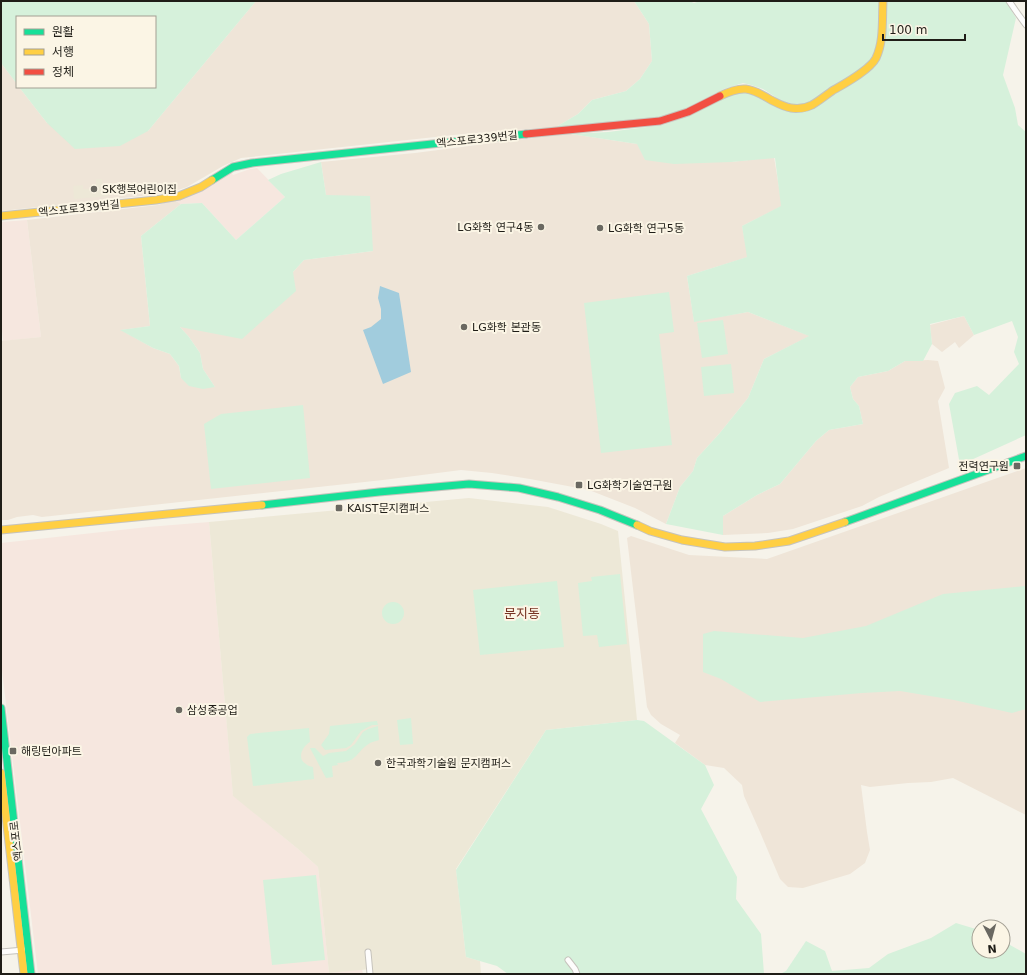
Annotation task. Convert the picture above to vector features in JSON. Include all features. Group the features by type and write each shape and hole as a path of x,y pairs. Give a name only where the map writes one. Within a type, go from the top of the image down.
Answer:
{"main road":[{"name":"엑스포로339번길","path":"1,216 156,200 179,196 201,187 233,167 252,162 669,120 740,87 758,91 790,108 804,107 811,105 859,74 870,66 875,60 880,47 883,1"},
{"path":"1,530 469,484 519,488 558,497 600,510 650,531 682,540 725,547 755,546 789,541 827,529 1026,456"},
{"name":"엑스포로","path":"1,708 31,974"},
{"name":"엑스포로","path":"1,773 24,974"}],"street":[{"path":"1009,1 1026,25"},
{"path":"1,952 29,950"},
{"path":"368,952 370,974"},
{"path":"568,960 577,974"}],"shaded area":[{"path":"256,1 634,1 649,24 652,61 640,79 626,91 592,100 578,114 556,127 463,134 241,158 223,166 187,187 169,193 1,211 1,63 16,83 16,88 20,88 47,123 148,131"},
{"path":"571,134 637,144 731,162 774,157 782,206 742,226 748,257 687,276 694,321 748,312 810,336 764,359 748,398 719,434 697,458 693,471 680,487 666,524 635,508 589,490 492,473 461,470 383,480 42,517 33,515 1,520 1,341 41,337 27,220 158,205 174,200 181,204 141,236 150,326 121,330 153,348 170,354 179,366 181,378 215,387 203,369 200,353 180,327 293,272 304,260 373,251 326,195 321,162 415,153"},
{"path":"257,168 285,197 236,240 202,203 181,204 174,200 212,184 231,172 233,175"},
{"name":"SK행복어린이집","path":"96,179 102,179 103,189 109,189 109,196 74,199 73,186 83,185 83,189 91,189 91,186 96,186"},
{"path":"27,220 41,337 3,341 1,322 1,222"},
{"path":"964,316 974,335 959,348 955,342 942,352 932,344 930,325"},
{"path":"905,361 938,361 945,388 938,401 949,468 879,497 862,506 793,529 768,533 723,535 723,516 757,495 780,484 816,441 829,430 863,424 859,406 853,399 850,387 858,377 888,371"},
{"path":"1026,468 1026,815 953,778 931,782 870,787 861,785 870,850 865,863 850,874 803,888 788,887 780,879 744,796 742,785 724,768 705,765 675,743 680,735 661,724 651,715 647,707 627,538 631,536 689,555 767,559"},
{"name":"한국과학기술원 문지캠퍼스","path":"469,498 548,507 618,531 637,720 546,730 456,869 466,957 480,961 481,974 372,974 371,969 329,973 318,867 233,796 209,522"},
{"path":"209,522 233,795 318,867 329,973 362,969 363,974 38,974 1,662 1,543"}],"green space":[{"path":"1,1 256,1 148,131 120,146 75,149 47,123 20,88 156,88 156,16 16,16 16,83 1,63"},
{"path":"634,1 689,1 694,3 700,1 879,1 877,46 875,53 863,69 809,103 799,106 791,105 763,89 743,83 724,89 680,111 663,117 556,127 578,114 592,100 626,91 640,79 652,61 649,24"},
{"path":"887,1 1006,1 1016,18 1003,75 1015,108 1018,125 1026,132 1026,435 960,465 949,404 955,393 977,386 989,395 1019,364 1014,352 1018,337 1012,321 974,335 964,316 930,324 932,344 923,361 905,361 888,371 858,377 850,387 853,399 859,406 863,424 829,430 816,441 780,484 757,495 723,516 723,535 666,524 680,487 693,471 697,458 719,434 748,398 764,359 809,336 748,312 694,322 687,276 747,257 742,226 781,206 775,158 731,162 674,164 645,160 637,144 571,134 608,132 663,125 683,118 733,94 742,92 793,111 809,110 859,79 873,68 879,59 884,46"},
{"path":"321,162 326,195 370,196 373,251 304,260 293,272 296,291 242,339 180,327 200,353 203,369 215,387 203,389 189,386 181,378 179,366 170,354 153,348 120,330 150,326 141,236 181,204 202,203 236,240 285,197 268,180 281,174"},
{"path":"669,292 674,332 659,334 672,445 601,453 584,303"},
{"path":"723,320 728,354 702,358 697,323"},
{"path":"731,364 734,393 704,396 701,367"},
{"path":"303,405 310,478 211,489 204,424 221,414"},
{"path":"620,574 627,644 599,647 597,635 583,636 578,583 592,581 591,577"},
{"path":"557,581 564,647 480,655 473,590"},
{"path":"1025,586 1026,709 1012,713 954,700 900,691 760,702 721,679 703,672 703,634 714,631 803,638 866,626 943,594"},
{"path":"393,602 401,605 404,613 401,621 393,624 385,621 382,613 385,605"},
{"path":"411,718 413,744 400,745 397,720"},
{"path":"637,720 644,721 705,765 714,785 701,809 737,877 736,899 761,934 764,974 508,974 497,966 466,957 456,870 546,730"},
{"path":"377,721 378,725 372,725 361,731 351,745 346,748 325,750 321,745 329,734 330,726"},
{"path":"378,726 379,740 365,746 353,759 337,763 338,765 332,766 333,777 326,778 310,748 315,748 323,756 329,753 346,751 355,744 363,732"},
{"path":"309,728 310,742 303,749 301,759 313,767 314,779 253,786 247,737 250,734"},
{"path":"316,875 325,960 272,965 263,880"},
{"path":"956,923 971,928 971,959 1011,959 1011,946 1026,954 1026,974 780,974 786,971 806,941 825,951 832,971 869,968 888,954 931,938"}],"water":[{"path":"380,286 399,293 411,372 383,384 363,330 371,327 381,319 381,309 378,298"}],"traffic: fast":[{"path":"212,180 233,167 252,163 526,134"},
{"path":"845,522 1026,456"},
{"path":"262,505 469,484 519,488 558,497 600,510 637,525"},
{"path":"1,708 31,974"}],"traffic: slow":[{"path":"720,96 734,90 746,89 757,92 778,104 788,107 802,108 812,105 873,63 879,51 880,45 883,1"},
{"path":"1,216 156,200 179,196 201,187 212,180"},
{"path":"1,530 262,505"},
{"path":"637,525 650,531 682,540 725,547 755,546 789,541 845,522"},
{"path":"1,773 24,974"}],"traffic: jam":[{"path":"526,134 660,121 688,112 720,96"}],"place":[{"name":"SK행복어린이집","path":"94,189"},
{"name":"LG화학 연구4동","path":"541,227"},
{"name":"LG화학 연구5동","path":"600,228"},
{"name":"LG화학 본관동","path":"464,327"},
{"name":"전력연구원","path":"1017,466"},
{"name":"LG화학기술연구원","path":"579,485"},
{"name":"KAIST문지캠퍼스","path":"339,508"},
{"name":"삼성중공업","path":"179,710"},
{"name":"해링턴아파트","path":"13,751"},
{"name":"한국과학기술원 문지캠퍼스","path":"378,763"}],"district":[{"name":"문지동","path":"522,613"}]}
